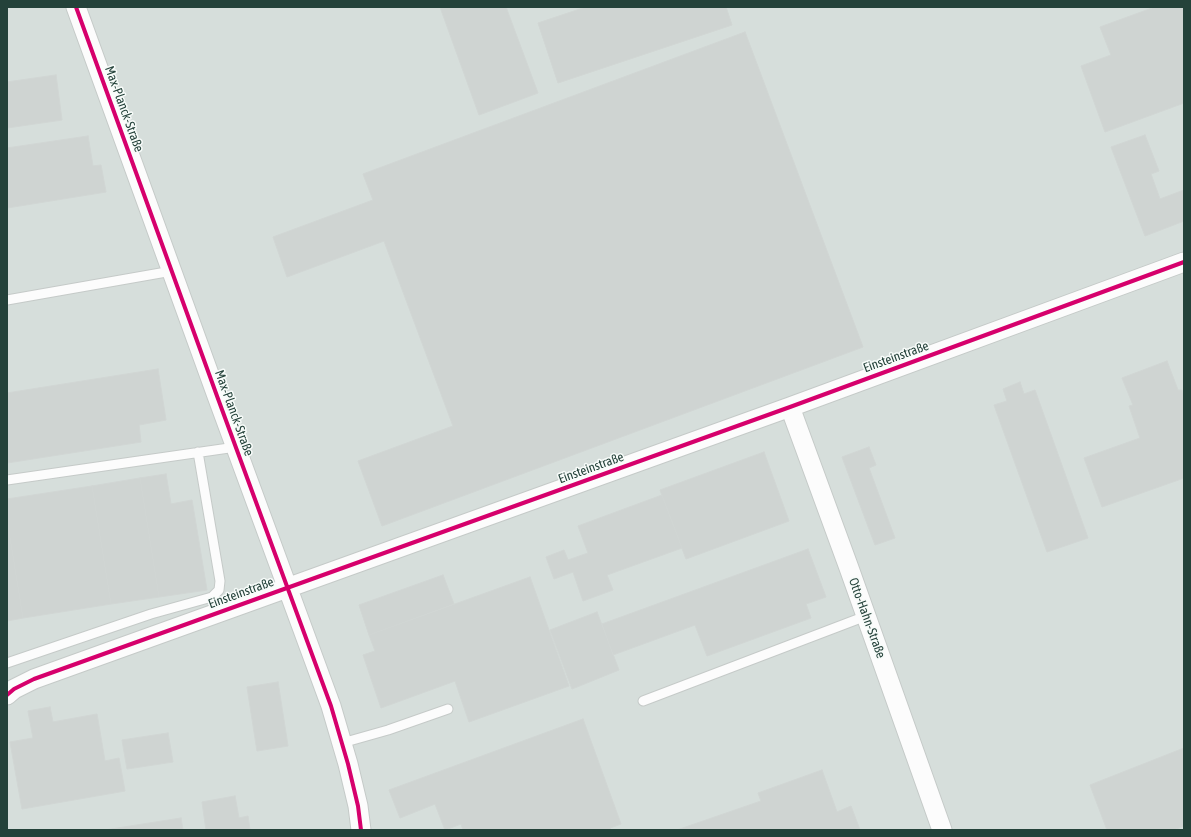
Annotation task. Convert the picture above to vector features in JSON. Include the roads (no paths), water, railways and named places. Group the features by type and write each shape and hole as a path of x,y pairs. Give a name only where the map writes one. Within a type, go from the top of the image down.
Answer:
{"street":[{"name":"Max-Planck-Straße","path":"76,7 331,706 358,806 361,830"},
{"name":"Einsteinstraße","path":"10,688 790,407 1184,262"},
{"name":"Otto-Hahn-Straße","path":"790,407 942,830"}],"lane":[{"path":"7,300 172,272"},
{"path":"7,480 236,447"},
{"path":"7,663 151,614 212,597 219,590 220,581 198,452"},
{"path":"643,701 866,616"},
{"path":"342,743 388,730 448,709"}]}
